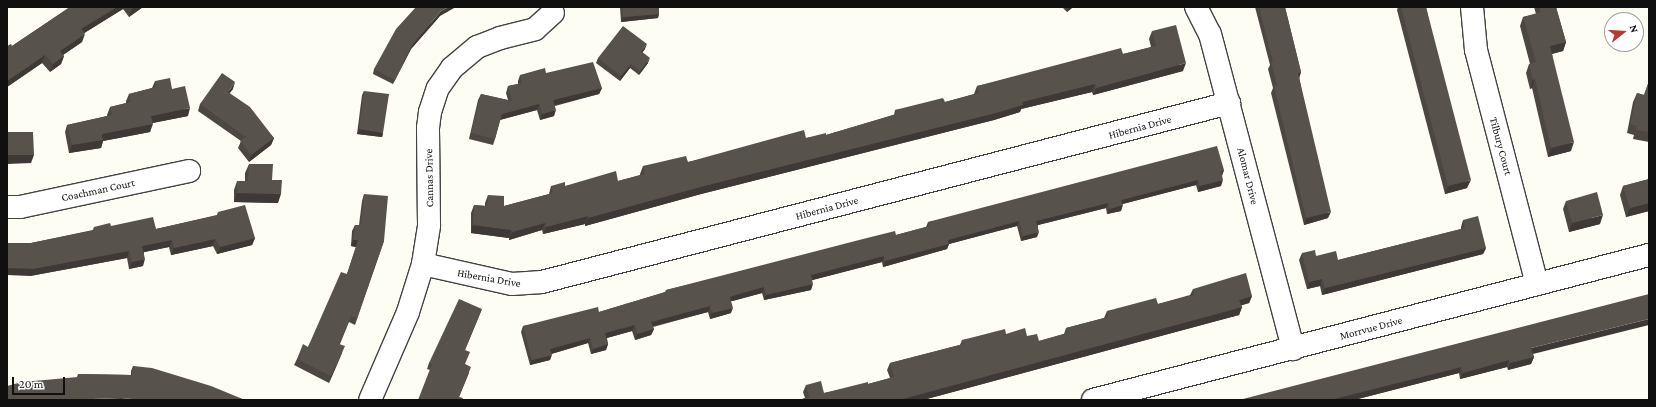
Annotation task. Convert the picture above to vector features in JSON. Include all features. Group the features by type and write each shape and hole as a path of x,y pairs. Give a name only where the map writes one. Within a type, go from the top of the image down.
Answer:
{"street":[{"name":"Alomar Drive","path":"1196,7 1210,34 1293,349"},
{"name":"Tilbury Court","path":"1472,7 1476,50 1537,284"},
{"name":"Cannas Drive","path":"370,400 408,312 423,264 429,225 430,193 428,128 430,112 438,88 452,68 477,47 500,38 535,29 553,13"},
{"name":"Hibernia Drive","path":"423,264 512,284 542,282 1229,104"},
{"name":"Coachman Court","path":"7,208 20,207 190,171"},
{"name":"Morrvue Drive","path":"1094,400 1649,255"}],"building":[{"path":"70,7 117,7 81,29 85,34 60,51 64,56 53,64 45,55 7,81 7,46 11,44 12,46"},
{"path":"416,7 449,7 441,11 412,45 395,80 374,69 396,29"},
{"path":"622,7 659,7 659,14 623,17"},
{"path":"1259,7 1285,7 1301,72 1298,73 1331,212 1306,218 1274,86 1277,85 1271,62 1273,62"},
{"path":"1401,7 1426,7 1471,180 1448,186"},
{"path":"1539,7 1556,7 1566,42 1550,46 1574,142 1551,148 1535,79 1533,80 1529,64 1536,62 1523,17 1541,12"},
{"path":"1176,25 1186,63 1096,88 1095,84 1022,102 1023,105 996,113 704,186 588,218 588,216 546,227 545,223 512,232 511,230 473,225 474,205 487,206 488,195 504,196 504,206 553,193 551,186 565,182 565,186 616,171 618,181 645,174 643,166 686,156 688,162 804,130 806,138 826,133 826,135 896,114 895,110 943,98 945,102 979,93 977,86 1121,48 1123,54 1156,46 1152,31"},
{"path":"623,26 647,44 641,51 650,58 640,71 631,64 621,76 598,58"},
{"path":"593,62 602,88 553,100 556,110 542,114 539,104 502,114 495,139 471,133 481,94 512,101 508,86 522,83 520,75 545,68 546,73"},
{"path":"222,73 235,82 228,92 250,107 274,138 251,155 240,141 246,137 200,104"},
{"path":"170,78 172,89 185,86 190,108 151,116 153,124 102,134 103,140 72,145 67,125 112,115 110,107 131,102 129,94 156,87 155,81"},
{"path":"1649,81 1649,132 1636,130 1637,126 1630,124 1637,93 1644,95"},
{"path":"364,91 389,94 383,133 359,129"},
{"path":"7,132 33,132 34,155 7,155"},
{"path":"1217,146 1224,170 1221,171 1223,180 1200,186 1198,180 1121,200 1123,205 1109,209 1108,203 1036,221 1039,232 1023,236 1019,221 948,240 949,244 885,261 884,256 811,275 813,284 766,295 764,287 730,297 733,308 712,313 710,306 651,322 654,329 637,334 635,325 605,333 608,344 593,349 590,338 550,349 552,355 532,360 523,326 598,307 599,312 666,292 666,290 895,231 896,235 929,226 928,222"},
{"path":"249,164 273,164 272,180 282,180 281,194 237,193 237,181 248,181"},
{"path":"1649,179 1649,203 1630,208 1623,186"},
{"path":"1597,192 1603,215 1572,223 1566,201"},
{"path":"364,194 388,196 384,241 357,318 351,316 339,344 345,346 331,376 297,359 303,344 308,347 341,272 347,274 358,240 353,240 355,225 361,225"},
{"path":"245,205 255,238 220,247 215,239 174,248 172,240 142,246 145,259 132,262 129,251 33,269 7,268 7,243 31,243 95,230 94,227 110,223 111,226 153,217 156,229 219,215 218,212"},
{"path":"1478,216 1486,248 1325,288 1322,279 1309,282 1302,253 1315,250 1316,256 1336,251 1338,260 1465,228 1463,220"},
{"path":"1246,273 1252,296 1239,300 1242,307 899,400 799,400 809,397 806,385 821,381 824,393 894,377 890,363 963,344 962,340 1005,329 1006,334 1025,328 1027,336 1037,334 1039,341 1067,333 1066,328 1108,317 1107,311 1156,298 1158,304 1194,295 1193,289"},
{"path":"1649,294 1649,319 1531,348 1534,357 1510,363 1509,360 1463,373 1461,367 1330,400 1239,400"},
{"path":"459,299 482,309 465,350 470,352 465,364 471,367 459,397 463,398 462,400 418,400 432,364 429,363"},
{"path":"133,366 152,368 211,386 245,400 143,400 121,398 7,400 7,386 22,382 78,377 78,374 132,375"}]}
